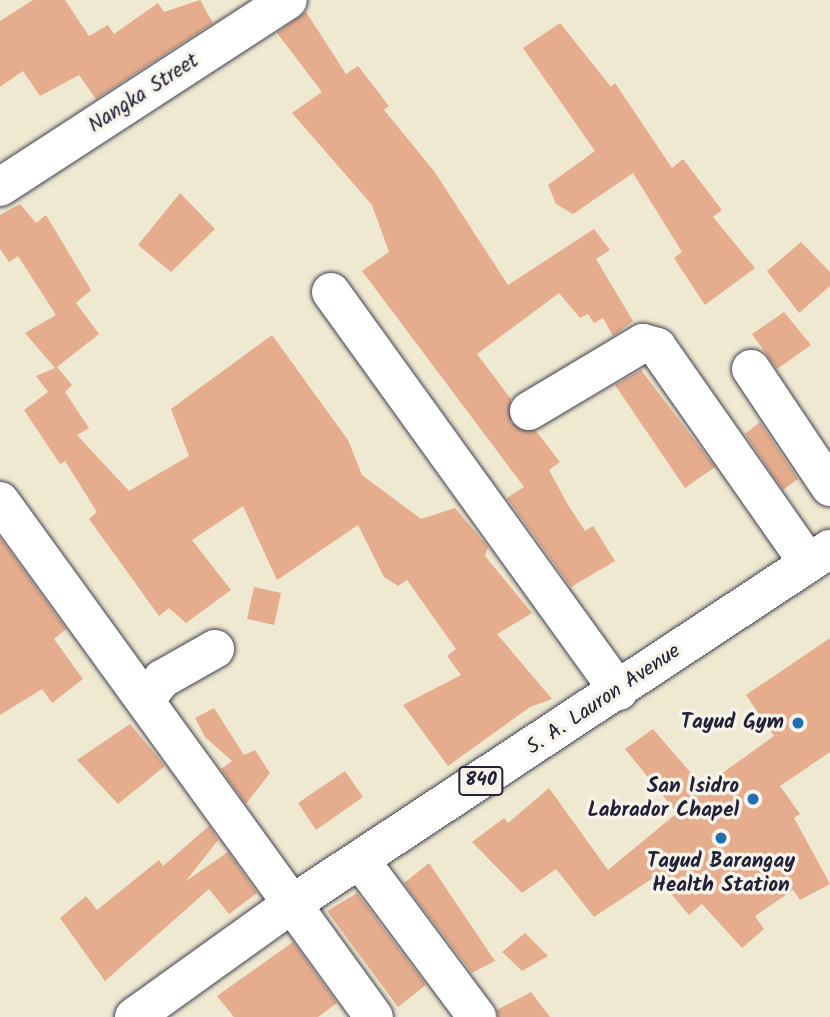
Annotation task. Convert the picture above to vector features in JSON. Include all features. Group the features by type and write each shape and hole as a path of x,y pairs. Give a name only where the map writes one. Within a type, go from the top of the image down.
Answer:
{"main road":[{"name":"Nangka Street","path":"0,187 288,0"},
{"path":"331,292 619,691"},
{"path":"529,411 643,343 657,347 819,556"},
{"path":"751,369 830,488"},
{"path":"0,501 374,1017"},
{"name":"S. A. Lauron Avenue","path":"151,1012 292,904 619,691 819,556"},
{"path":"145,700 162,679 215,649"},
{"path":"359,860 477,1017"}],"building":[{"path":"33,0 65,0 89,36 108,25 114,34 158,3 164,12 200,0 213,23 96,99 79,75 40,96 23,71 0,87 0,21"},
{"path":"306,12 346,74 358,66 389,106 384,110 434,171 508,285 594,229 610,250 596,259 633,321 613,336 603,318 594,323 588,314 580,318 559,293 477,354 511,399 511,423 536,431 560,462 549,470 568,505 585,531 593,526 615,561 571,587 507,498 524,487 362,271 389,252 372,205 292,113 322,92 277,33"},
{"path":"560,23 611,87 615,83 672,168 683,159 722,210 713,217 755,268 705,305 674,258 682,252 633,173 573,214 556,204 548,185 595,151 523,48"},
{"path":"180,193 215,229 171,272 138,245"},
{"path":"20,204 36,223 46,215 91,290 76,303 99,334 57,367 72,385 65,392 89,428 77,435 129,491 189,456 171,409 272,335 348,440 362,475 421,519 455,508 488,547 485,556 532,613 497,634 552,699 530,707 448,766 403,705 461,675 447,656 456,649 407,580 398,586 384,577 358,525 277,580 243,506 192,540 231,590 186,623 169,608 159,616 89,519 97,512 65,461 60,464 24,410 48,392 36,376 55,368 25,333 56,315 18,256 9,262 0,249 0,215"},
{"path":"801,242 830,272 830,286 799,313 767,271"},
{"path":"784,312 811,345 777,369 752,334"},
{"path":"641,370 715,467 685,488 615,385"},
{"path":"760,422 798,479 783,490 745,434"},
{"path":"0,538 66,629 54,639 83,679 52,703 42,689 0,715"},
{"path":"254,587 281,593 274,625 247,619"},
{"path":"830,638 830,752 780,786 800,814 794,818 830,884 800,900 793,890 755,916 764,929 742,948 702,904 689,915 656,876 594,917 556,869 522,893 472,842 504,818 508,823 549,788 608,870 677,813 625,749 653,729 703,787 774,736 746,695"},
{"path":"214,708 244,755 255,750 270,773 246,804 221,769 232,761 205,737 195,718"},
{"path":"130,724 165,766 118,804 77,760"},
{"path":"345,771 363,797 316,830 298,803"},
{"path":"209,826 218,840 186,881 228,852 257,893 229,914 209,889 105,981 60,918 86,896 97,910 159,860 163,866"},
{"path":"429,863 495,961 472,973 404,883"},
{"path":"357,893 426,985 398,1007 327,911"},
{"path":"525,933 548,956 522,971 502,952"},
{"path":"293,942 337,1003 318,1017 234,1017 217,996"},
{"path":"531,992 550,1017 498,1017 497,1010"}],"place":[{"name":"Tayud Gym","path":"798,723"},
{"name":"San Isidro Labrador Chapel","path":"753,799"},
{"name":"Tayud Barangay Health Station","path":"721,838"}]}
